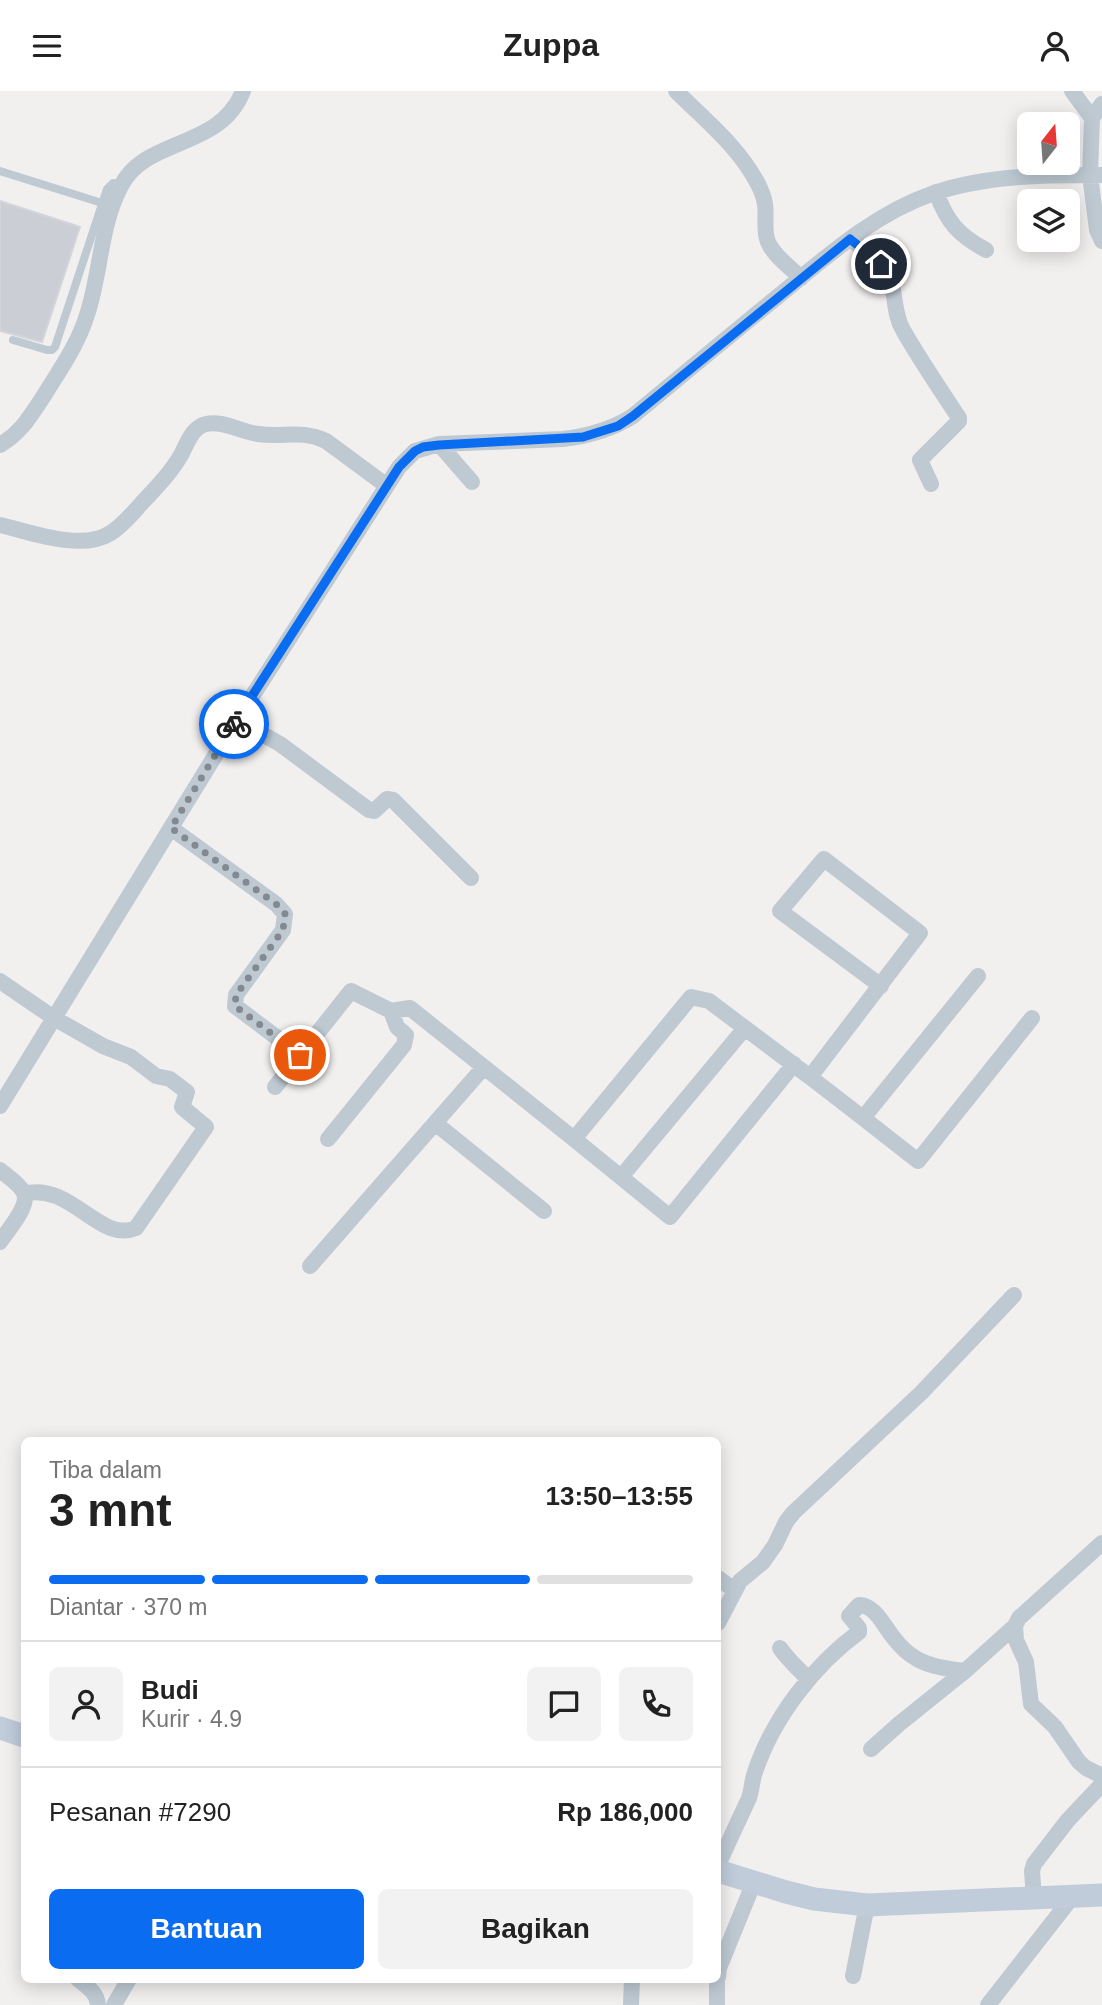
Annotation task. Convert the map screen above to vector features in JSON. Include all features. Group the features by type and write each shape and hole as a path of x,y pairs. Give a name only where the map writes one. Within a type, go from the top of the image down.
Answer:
{"main road":[{"path":"0,1728 21,1735"},
{"path":"721,1872 814,1899 867,1905 1102,1895"}],"street":[{"path":"0,446 21,430 70,355 80,334 88,313 106,232 121,185 136,166 148,157 216,126 228,116 243,91"},
{"path":"676,91 748,166 765,205 765,232 768,241 774,251 801,278"},
{"path":"1072,91 1092,118 1097,230 1102,241"},
{"path":"1092,118 1102,104"},
{"path":"0,1106 237,720 399,467 415,451 439,445 573,438 618,426 850,239 892,211 936,192 966,185 1022,177 1096,175"},
{"path":"936,192 955,229 986,250"},
{"path":"850,239 881,264 887,273 903,330 959,418 920,460 931,484"},
{"path":"0,525 75,541 95,540 109,534 122,524 167,475 197,428 211,423 257,434 301,433 317,437 387,487"},
{"path":"439,445 472,482"},
{"path":"237,720 280,744 369,810 374,811 387,799 393,800 471,878"},
{"path":"171,828 285,913 283,930 236,995 235,1006 300,1055"},
{"path":"810,1076 881,986 920,933 824,859 780,911 881,986"},
{"path":"863,1118 978,976"},
{"path":"0,981 54,1018 103,1046 131,1057 156,1076 170,1079 186,1091 182,1107 205,1125 206,1129 136,1228 130,1231 109,1228 56,1195 38,1192 24,1194"},
{"path":"275,1087 351,991 391,1011 410,1008 670,1217 794,1064"},
{"path":"574,1139 691,997 709,1001 918,1161 1032,1018"},
{"path":"391,1011 397,1027 406,1035 404,1045"},
{"path":"328,1139 424,1020"},
{"path":"621,1177 744,1028"},
{"path":"310,1266 484,1067"},
{"path":"436,1123 544,1211"},
{"path":"0,1170 24,1194 25,1199 21,1211 0,1242"},
{"path":"721,1617 740,1581 763,1562 793,1513 920,1392 1014,1295"},
{"path":"1102,1543 1019,1618 1016,1626 1016,1640 1026,1663 1031,1704 1055,1727 1079,1762 1102,1776"},
{"path":"721,1580 734,1590"},
{"path":"721,1859 749,1798 754,1775 769,1740 808,1679 835,1651 859,1632 859,1628 849,1616 859,1605 862,1604 884,1622 891,1635 917,1659 931,1665 965,1671"},
{"path":"871,1749 1016,1626"},
{"path":"780,1648 788,1660 808,1679"},
{"path":"1034,1898 1034,1864 1068,1820 1102,1784"},
{"path":"721,1963 754,1882"},
{"path":"988,2005 1073,1896"},
{"path":"853,1976 867,1905"},
{"path":"83,1983 94,1993 97,2005"},
{"path":"114,2005 127,1983"},
{"path":"631,2005 632,1983"},
{"path":"717,1983 717,2005"}],"lane":[{"path":"0,171 103,203"},
{"path":"13,340 47,350 55,347 103,203 113,183 121,185"}],"building":[{"path":"0,201 80,227 42,342 0,331"}],"way so far":[{"path":"234,724 171,828 285,913 283,930 236,995 235,1006 300,1055"}],"route":[{"path":"234,724 399,467 415,451 439,445 583,437 618,426 850,239 881,264"}]}
